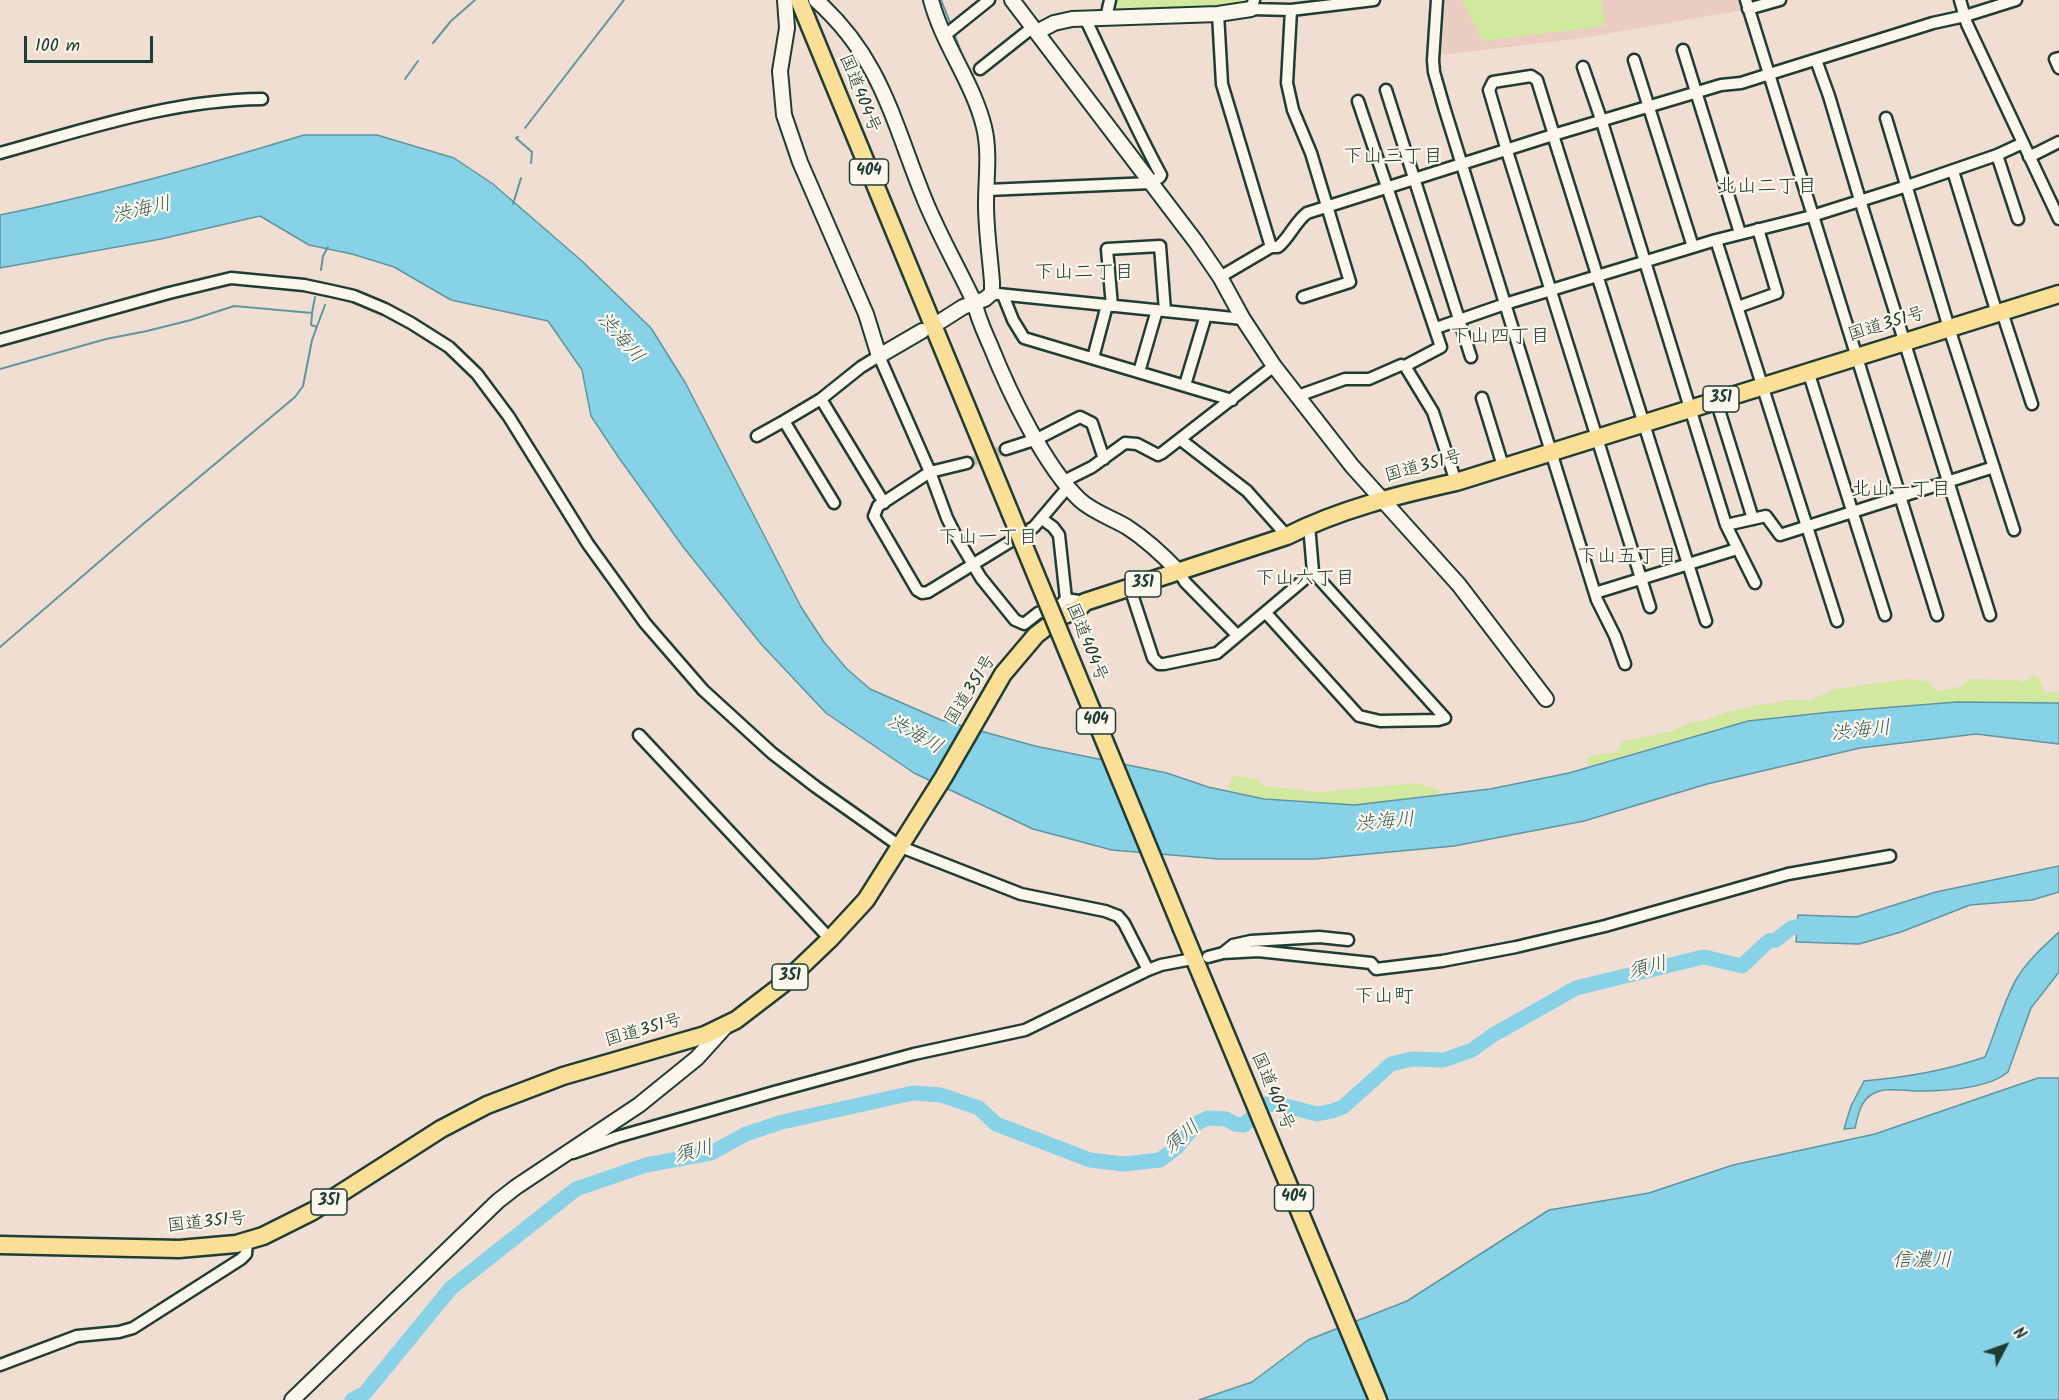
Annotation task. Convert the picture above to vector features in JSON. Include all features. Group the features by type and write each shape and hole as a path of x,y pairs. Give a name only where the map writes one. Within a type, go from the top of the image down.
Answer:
{"highway":[{"name":"国道404号","path":"799,0 1378,1400"},
{"name":"国道351号","path":"0,1245 179,1249 247,1241 300,1219 441,1130 487,1105 563,1076 725,1027 751,1011 783,984 830,939 866,900 903,843 1000,678 1036,635 1058,618 1078,609 1085,602 1287,536 1309,525 1383,499 1456,482 2059,294"}],"street":[{"path":"785,0 787,28 780,71 784,115 800,162 866,314 879,356 930,472 947,518 973,566 1015,620 1024,624 1038,613 1061,604 1066,599"},
{"path":"816,0 855,42 878,80 935,225 975,304 996,361 1037,439 1065,485 1082,502 1126,526 1148,542 1237,635"},
{"path":"931,0 938,24 975,97 985,129 986,211 997,294 1024,338 1232,400"},
{"path":"944,36 989,0"},
{"path":"1012,0 1176,214 1220,277 1243,319 1274,366 1352,466 1459,585 1546,699"},
{"path":"1106,18 1110,0"},
{"path":"980,69 1035,30 1054,23 1085,18 1218,14 1252,4 1291,10 1374,0"},
{"path":"1437,0 1434,72 1595,593 1625,664"},
{"path":"1780,0 1747,4 1937,615"},
{"path":"1960,0 1965,16 2059,219"},
{"path":"1220,277 1271,247 1278,247 1287,240 1298,222 1307,213 1553,135 1769,74 2016,0"},
{"path":"1291,10 1287,82 1293,110 1311,153 1350,282 1303,297"},
{"path":"1218,14 1222,84 1271,247"},
{"path":"987,190 1151,183 1161,175 1140,137 1130,111 1085,18"},
{"path":"1683,50 1740,233"},
{"path":"2059,58 2055,59 2059,68"},
{"path":"1634,60 1693,247"},
{"path":"1816,60 1990,615"},
{"path":"1582,67 1602,122 1726,525 1755,583"},
{"path":"1650,607 1507,151 1489,90 1493,82 1531,76 1537,80 1706,621"},
{"path":"1386,90 1471,357"},
{"path":"0,153 151,111 213,101 262,99"},
{"path":"1298,396 1345,379 1369,379 1401,365 1405,366 1441,347 1358,100"},
{"path":"1886,118 1949,328 2014,530"},
{"path":"2029,157 2059,142"},
{"path":"1436,328 1505,304 1716,240 1812,216 1953,171 2023,143"},
{"path":"1997,155 2018,219"},
{"path":"1953,171 1998,312 2003,315 2032,404"},
{"path":"1738,307 1777,293 1758,229"},
{"path":"1716,240 1837,621"},
{"path":"1093,358 1109,306 1107,249 1160,246 1161,310 1139,372"},
{"path":"0,340 231,278 304,285 332,291 375,305 411,322 449,347 477,374 509,417 617,587 645,623 703,690 791,769 903,843 1021,894 1118,916 1149,969"},
{"path":"941,321 963,308 997,294 1243,319"},
{"path":"1185,385 1206,315"},
{"path":"757,436 821,399 861,367 922,331"},
{"path":"967,463 930,472 878,506 874,516 917,590 922,593 928,592 973,566 1027,532 1042,519 1065,485 1125,442 1137,444 1158,454 1181,440 1274,366"},
{"path":"1405,366 1433,412 1456,482"},
{"path":"1808,371 1884,615"},
{"path":"1482,398 1503,466"},
{"path":"821,399 884,503"},
{"path":"1716,400 1753,519"},
{"path":"1006,449 1037,439 1080,417 1092,423 1104,459"},
{"path":"784,421 834,503"},
{"path":"1181,440 1247,492 1287,536"},
{"path":"1726,525 1766,516 1780,535 1994,467"},
{"path":"1042,519 1053,526 1059,535 1066,599"},
{"path":"1266,613 1359,716 1380,721 1445,718 1313,572 1309,525"},
{"path":"1595,593 1737,549"},
{"path":"1130,588 1153,658 1159,664 1217,653 1313,572"},
{"path":"1066,599 1085,602"},
{"path":"639,735 830,939"},
{"path":"1209,957 1223,953 1272,952 1371,963 1376,969 1442,961 1516,947 1605,926 1788,874 1890,856"},
{"path":"1223,953 1233,945 1251,941 1319,937 1348,940"},
{"path":"564,1156 617,1137 774,1092 914,1054 1025,1030 1149,969 1187,960"},
{"path":"292,1400 491,1208 516,1187 639,1105 709,1047 725,1027"},
{"path":"0,1365 77,1336 119,1332 134,1328 244,1257 247,1241"}],"shaded area":[{"path":"1445,0 1741,0 1743,10 1582,38 1442,55"}],"green space":[{"path":"1117,0 1245,0 1240,9 1119,9 1116,5"},
{"path":"1462,0 1601,0 1605,26 1483,41"},
{"path":"2034,675 2039,678 2044,692 2059,692 2059,702 1957,702 1831,711 1748,720 1588,766 1586,759 1596,754 1614,753 1623,741 1674,731 1690,722 1703,721 1730,711 1759,705 1790,700 1811,700 1834,689 1906,679 1927,681 1938,691 1963,686 1969,679 2023,682"},
{"path":"1234,775 1259,780 1263,786 1319,792 1416,783 1442,791 1432,795 1355,805 1264,798 1229,790"}],"water":[{"name":"渋海川","path":"304,135 377,135 454,158 493,184 583,262 651,328 686,384 801,607 824,642 847,669 870,689 941,720 1035,746 1167,773 1208,787 1264,799 1355,805 1490,789 1569,773 1748,721 1831,712 1957,702 2059,703 2059,744 1976,734 1860,748 1707,784 1584,821 1454,846 1315,859 1219,859 1112,850 1033,829 914,773 826,713 761,644 684,548 619,458 591,416 582,370 548,321 451,300 394,267 352,254 309,245 260,216 161,239 0,268 0,215 153,179"},
{"path":"2059,866 2059,892 2032,900 1970,905 1901,932 1859,944 1796,942 1798,915 1856,917 1936,892"},
{"path":"2059,932 2059,972 2031,1008 2008,1072 1989,1082 1964,1088 1876,1092 1862,1105 1855,1128 1844,1129 1851,1106 1864,1081 1925,1073 1985,1057 2012,987 2021,971"},
{"name":"信濃川","path":"2038,1078 2059,1078 2059,1400 1199,1400 1252,1382 1308,1340 1407,1301 1549,1210 1649,1193 1733,1165 1875,1134"}],"waterway":[{"path":"433,43 451,21 475,0"},
{"path":"525,128 624,0"},
{"path":"941,0 951,25"},
{"path":"954,33 968,70"},
{"path":"405,79 418,61"},
{"path":"518,137 516,138 532,152 531,163"},
{"path":"513,204 521,178"},
{"path":"321,270 323,256 328,247"},
{"path":"0,369 106,339 191,320 234,306 312,313 315,297"},
{"path":"0,647 295,397 303,386 312,340 325,305"},
{"path":"312,314 311,325 317,327"},
{"name":"須川","path":"352,1400 365,1393 451,1288 576,1189 646,1165 711,1153 746,1134 782,1122 913,1093 941,1095 979,1108 996,1124 1090,1160 1124,1164 1160,1160 1177,1147 1197,1123 1208,1118 1226,1119 1235,1124 1244,1125 1266,1104 1282,1105 1317,1114 1332,1111 1343,1107 1391,1064 1412,1059 1444,1060 1472,1050 1493,1035 1576,988 1704,957 1742,966 1769,941 1776,940 1791,928 1800,926 1815,928"}],"tunnel":[{"path":"967,463 1006,449"}],"district":[{"name":"下山三丁目","path":"1393,159"},
{"name":"北山二丁目","path":"1767,189"},
{"name":"下山二丁目","path":"1084,275"},
{"name":"下山四丁目","path":"1500,339"},
{"name":"北山一丁目","path":"1901,492"},
{"name":"下山一丁目","path":"988,540"},
{"name":"下山五丁目","path":"1627,559"},
{"name":"下山六丁目","path":"1305,581"},
{"name":"下山町","path":"1384,999"}]}
